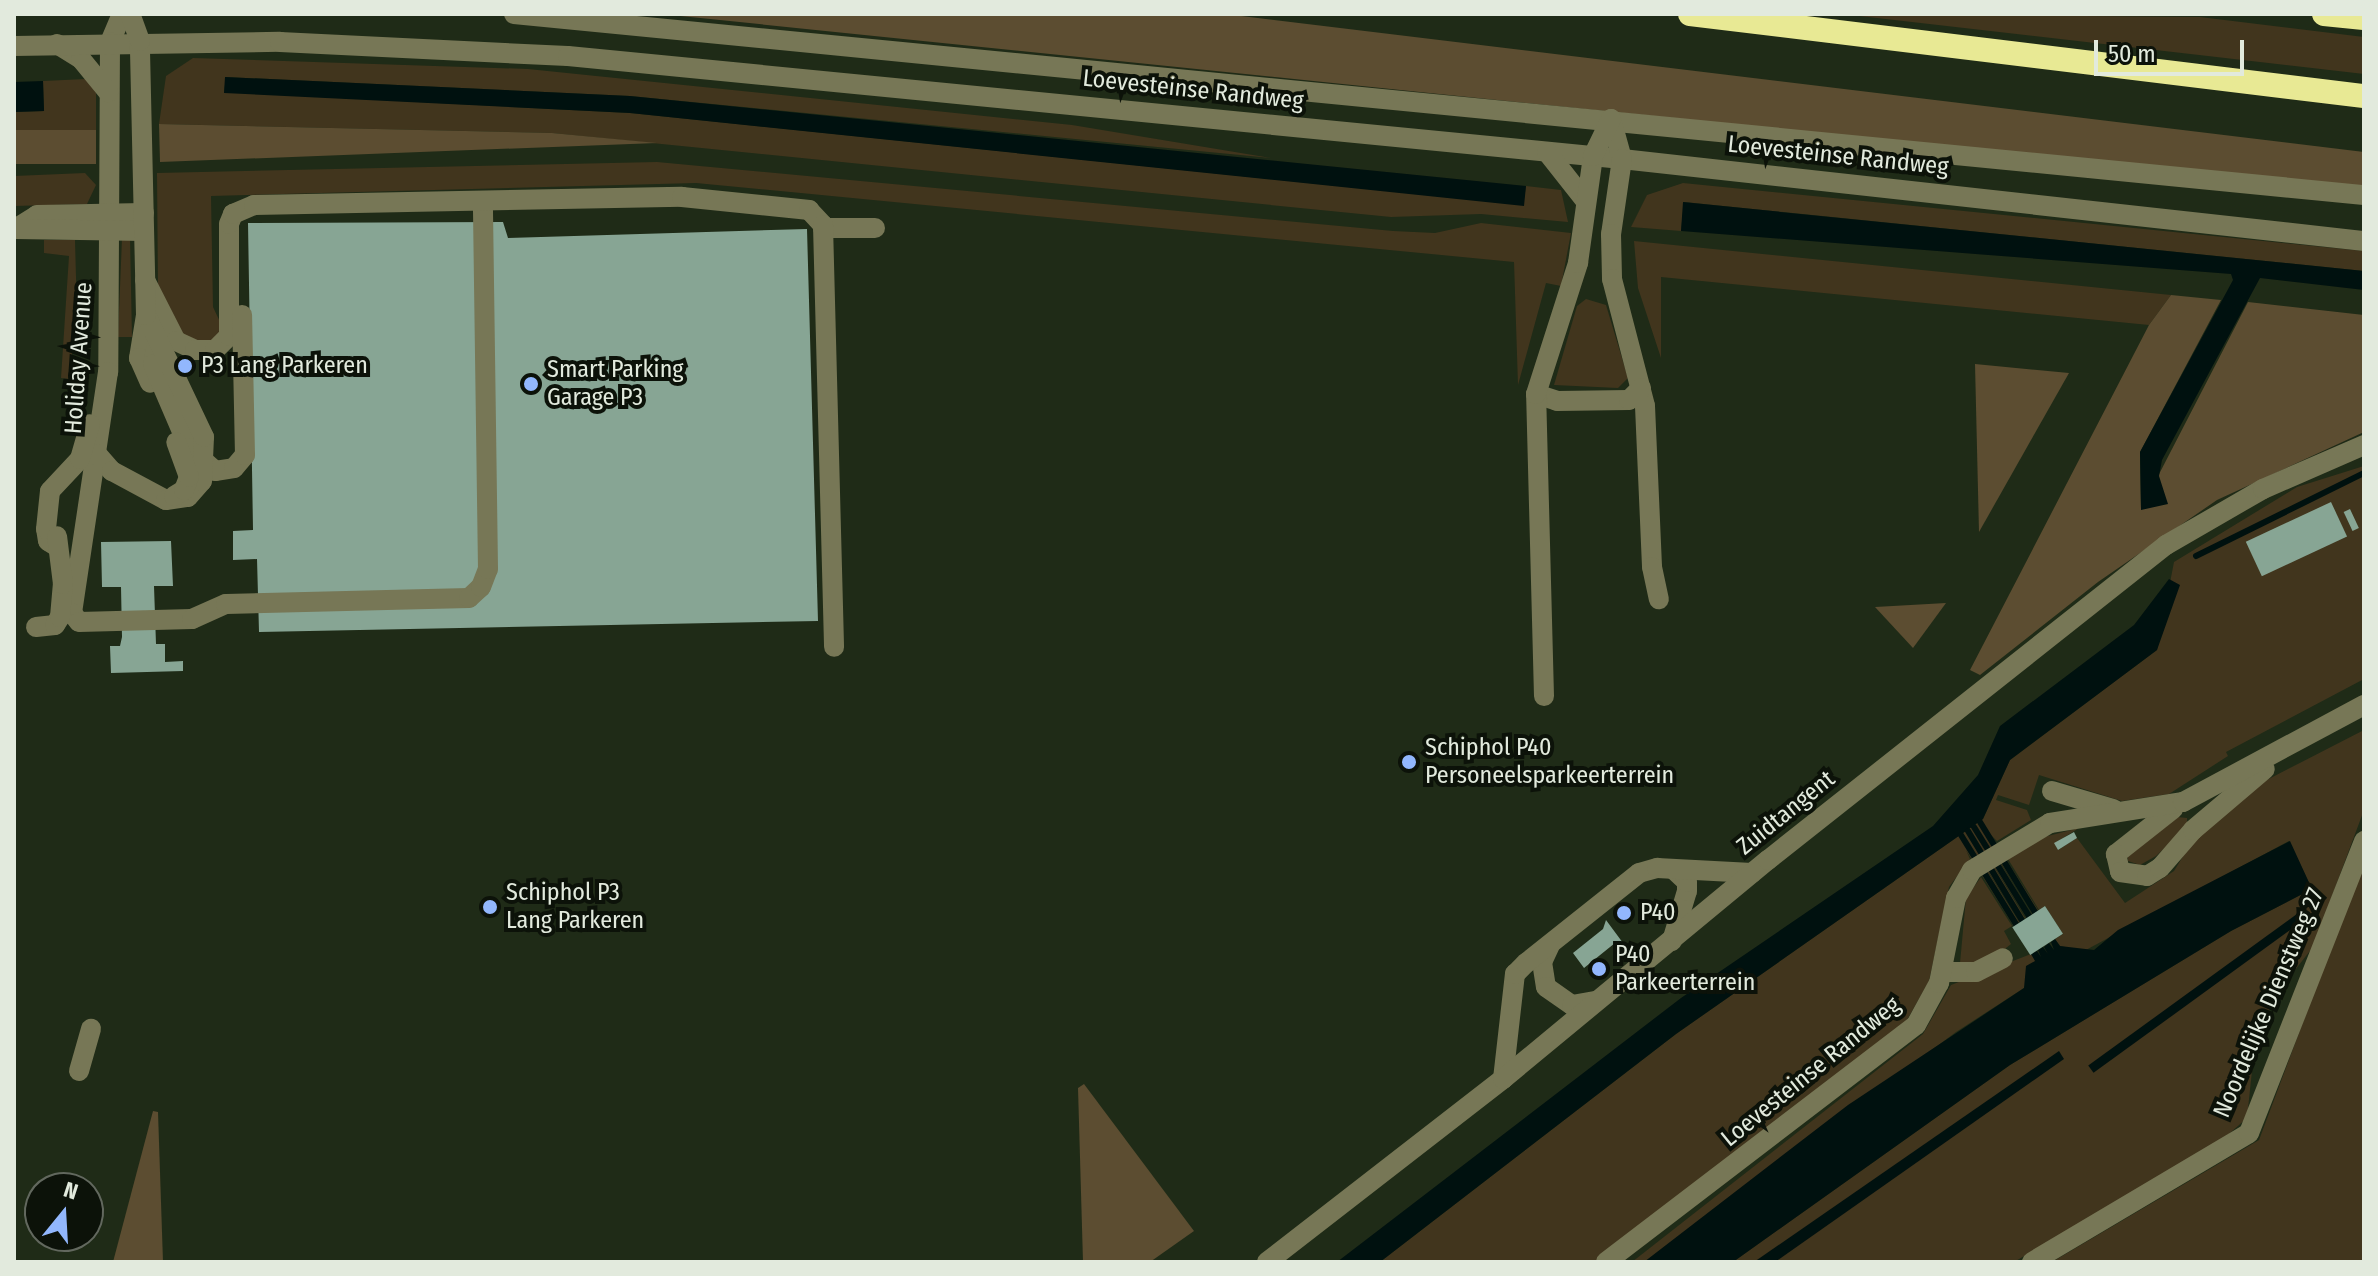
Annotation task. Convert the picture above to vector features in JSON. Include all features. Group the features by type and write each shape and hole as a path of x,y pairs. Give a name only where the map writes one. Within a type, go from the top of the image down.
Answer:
{"highway":[{"path":"1690,14 2364,96"},
{"path":"2324,14 2364,18"}],"street":[{"path":"108,92 110,42 122,14"},
{"path":"130,14 140,41 148,345 189,448 204,464 227,470 239,465 245,455 239,224 233,214"},
{"name":"Loevesteinse Randweg","path":"514,14 2364,195"},
{"name":"Loevesteinse Randweg","path":"14,46 140,41 280,42 568,56 1593,156 2364,241"},
{"path":"57,44 81,59 108,92"},
{"name":"Holiday Avenue","path":"108,92 111,168 105,354 108,372 97,454 112,471 166,500"},
{"path":"1544,696 1536,394 1578,263 1584,199 1593,156 1611,119"},
{"path":"1611,119 1622,159 1610,255 1641,388 1652,567 1659,599"},
{"path":"1547,152 1584,199"},
{"path":"230,317 219,299 220,224 254,205 682,197 809,210 820,216 823,228 834,647"},
{"path":"97,454 72,613 82,623 192,619 226,604 469,598 481,587 488,569 483,202"},
{"path":"111,223 144,222"},
{"path":"823,228 875,228"},
{"path":"145,280 181,345 195,350 221,347 229,336 230,317 241,296"},
{"path":"36,627 55,625 60,617 63,584 56,546 48,541 46,529 50,491 80,459 87,441 97,372 105,354 148,345"},
{"path":"148,345 188,469 188,485 166,500"},
{"path":"1536,394 1557,401 1629,400 1641,388"},
{"name":"Zuidtangent","path":"1267,1262 1503,1079 1752,873 2166,545 2263,489 2364,445"},
{"path":"166,500 181,500 196,491 204,464"},
{"name":"Loevesteinse Randweg","path":"1606,1262 1916,1025 1943,972 1959,888 1976,868 2002,851 2069,818 2160,809 2183,802 2364,705"},
{"path":"2183,802 2116,854 2120,872 2147,876 2160,868 2229,797 2329,723"},
{"path":"2052,791 2120,810 2160,809"},
{"name":"Noordelijke Dienstweg 27","path":"2032,1262 2249,1133 2364,841"},
{"path":"1672,941 1687,891 1687,882 1673,869"},
{"path":"1503,1079 1515,974 1550,945 1639,873 1673,869 1752,873"},
{"path":"1550,945 1542,962 1546,987 1572,1005 1597,1001"},
{"path":"1943,972 1976,972 2003,958"},
{"path":"79,1071 91,1029"}],"shaded area":[{"path":"661,14 1225,14 2364,152 2364,189"},
{"path":"1842,14 2200,17 2364,37 2364,74"},
{"path":"193,58 528,69 1072,125 1271,158 630,96 226,77 224,92 630,113 1523,205 1526,186 1561,190 1568,222 1481,214 1391,217 552,133 159,124 166,76"},
{"path":"225,77 630,96 1526,186 1524,206 630,113 224,93"},
{"path":"86,79 96,93 96,130 14,135 14,112 44,111 43,81"},
{"path":"43,81 44,111 15,112 14,82"},
{"path":"159,124 552,133 657,143 160,162"},
{"path":"14,130 96,130 96,164 14,164"},
{"path":"657,162 1393,231 1435,233 1481,223 1571,233 1561,286 1546,283 1518,385 1514,262 696,183 211,196 213,307 223,328 216,342 186,340 158,291 157,173"},
{"path":"85,173 96,185 87,204 14,206 14,176"},
{"path":"1683,183 2364,251 2364,271 1684,202 1681,231 1631,227 1647,195"},
{"path":"1683,202 2364,271 2364,290 2260,278 2162,460 2159,476 2168,504 2141,510 2140,452 2233,280 2231,274 1681,231"},
{"path":"122,238 130,238 132,337 118,337"},
{"path":"44,240 75,240 77,314 69,379 61,378 69,256 44,253"},
{"path":"1634,241 2171,295 2149,325 1661,277 1661,358 1638,288"},
{"path":"2171,295 2221,300 2140,452 2141,509 2248,302 2364,315 2364,432 2217,500 2098,582 1980,675 1970,670 2149,325"},
{"path":"1586,299 1606,305 1628,378 1618,388 1554,385 1577,306"},
{"path":"1975,364 2069,373 1979,532"},
{"path":"2364,466 2364,679 2226,752 2228,756 2169,794 2122,801 2039,775 2029,805 1998,795 1996,800 2027,810 2031,820 1997,841 1991,835 2038,910 2033,913 1985,838 2031,914 2026,917 1979,842 2025,918 2020,921 1972,846 2019,922 2013,925 1966,850 1970,859 1949,887 1929,981 1907,1020 1599,1262 1380,1262 1676,1034 1983,819 2010,760 2157,650 2174,562 2297,487"},
{"path":"2169,579 2180,585 2157,650 2010,760 1983,819 1676,1034 1380,1262 1337,1262 1681,998 1933,826 1978,775 2000,726 2134,625"},
{"path":"1946,603 1913,648 1875,607"},
{"path":"2364,730 2364,810 2313,947 2273,998 2252,1071 2247,1118 2222,1140 2014,1262 1733,1262 2010,1065 2231,931 2312,889 2289,841 2084,951 2060,946 2055,939 2063,934 2045,906 2039,910 2008,859 2044,837 2079,828 2055,843 2058,850 2077,838 2125,903 2174,871 2193,840 2257,785"},
{"path":"2177,817 2187,818 2187,827 2156,856 2140,865 2128,861 2127,855"},
{"path":"2290,841 2312,889 2231,931 2010,1065 1733,1262 1644,1262 1848,1105 2024,988 2026,966 2035,961 2031,954 2037,951 2041,957 2038,950 2043,947 2048,954 2044,947 2049,943 2054,950 2051,942 2055,939 2060,946 2094,950 2118,930"},
{"path":"2364,859 2364,1262 2052,1262 2259,1140"},
{"path":"1981,877 2012,926 2004,931 2011,944 1985,965 1960,963 1966,898"},
{"path":"2301,911 2306,918 2094,1073 2088,1066"},
{"path":"2031,954 2036,961 2024,988 1956,1032 1647,1262 1632,1262 1923,1034 1951,985"},
{"path":"2059,1051 2064,1059 1775,1262 1754,1262"},
{"path":"1084,1084 1194,1231 1150,1262 1083,1262 1078,1088"},
{"path":"153,1111 158,1112 163,1262 113,1262"}],"building":[{"name":"Smart Parking Garage P3","path":"503,222 508,238 807,229 818,621 259,632 257,559 233,560 233,531 253,530 248,223"},
{"path":"2331,502 2347,536 2262,576 2246,542"},
{"path":"2350,509 2359,528 2353,531 2344,512"},
{"path":"171,541 173,586 154,586 156,644 165,644 165,662 183,661 183,671 111,673 110,646 120,646 122,637 121,587 102,587 101,542"},
{"path":"2074,832 2077,838 2058,850 2054,843"},
{"path":"2045,906 2063,934 2030,955 2012,927"},
{"path":"1606,920 1623,943 1615,943 1584,968 1573,953 1603,929"}],"waterway":[{"path":"2196,556 2364,473"},
{"path":"1980,822 2035,912"},
{"path":"1974,827 2029,916"},
{"path":"1968,831 2022,920"},
{"path":"1961,835 2016,924"}],"place":[{"name":"P3 Lang Parkeren","path":"185,366"},
{"name":"Smart Parking Garage P3","path":"531,384"},
{"name":"Schiphol P40 Personeelsparkeerterrein","path":"1409,762"},
{"name":"Schiphol P3 Lang Parkeren","path":"490,907"},
{"name":"P40","path":"1624,913"},
{"name":"P40 Parkeerterrein","path":"1599,969"}]}
